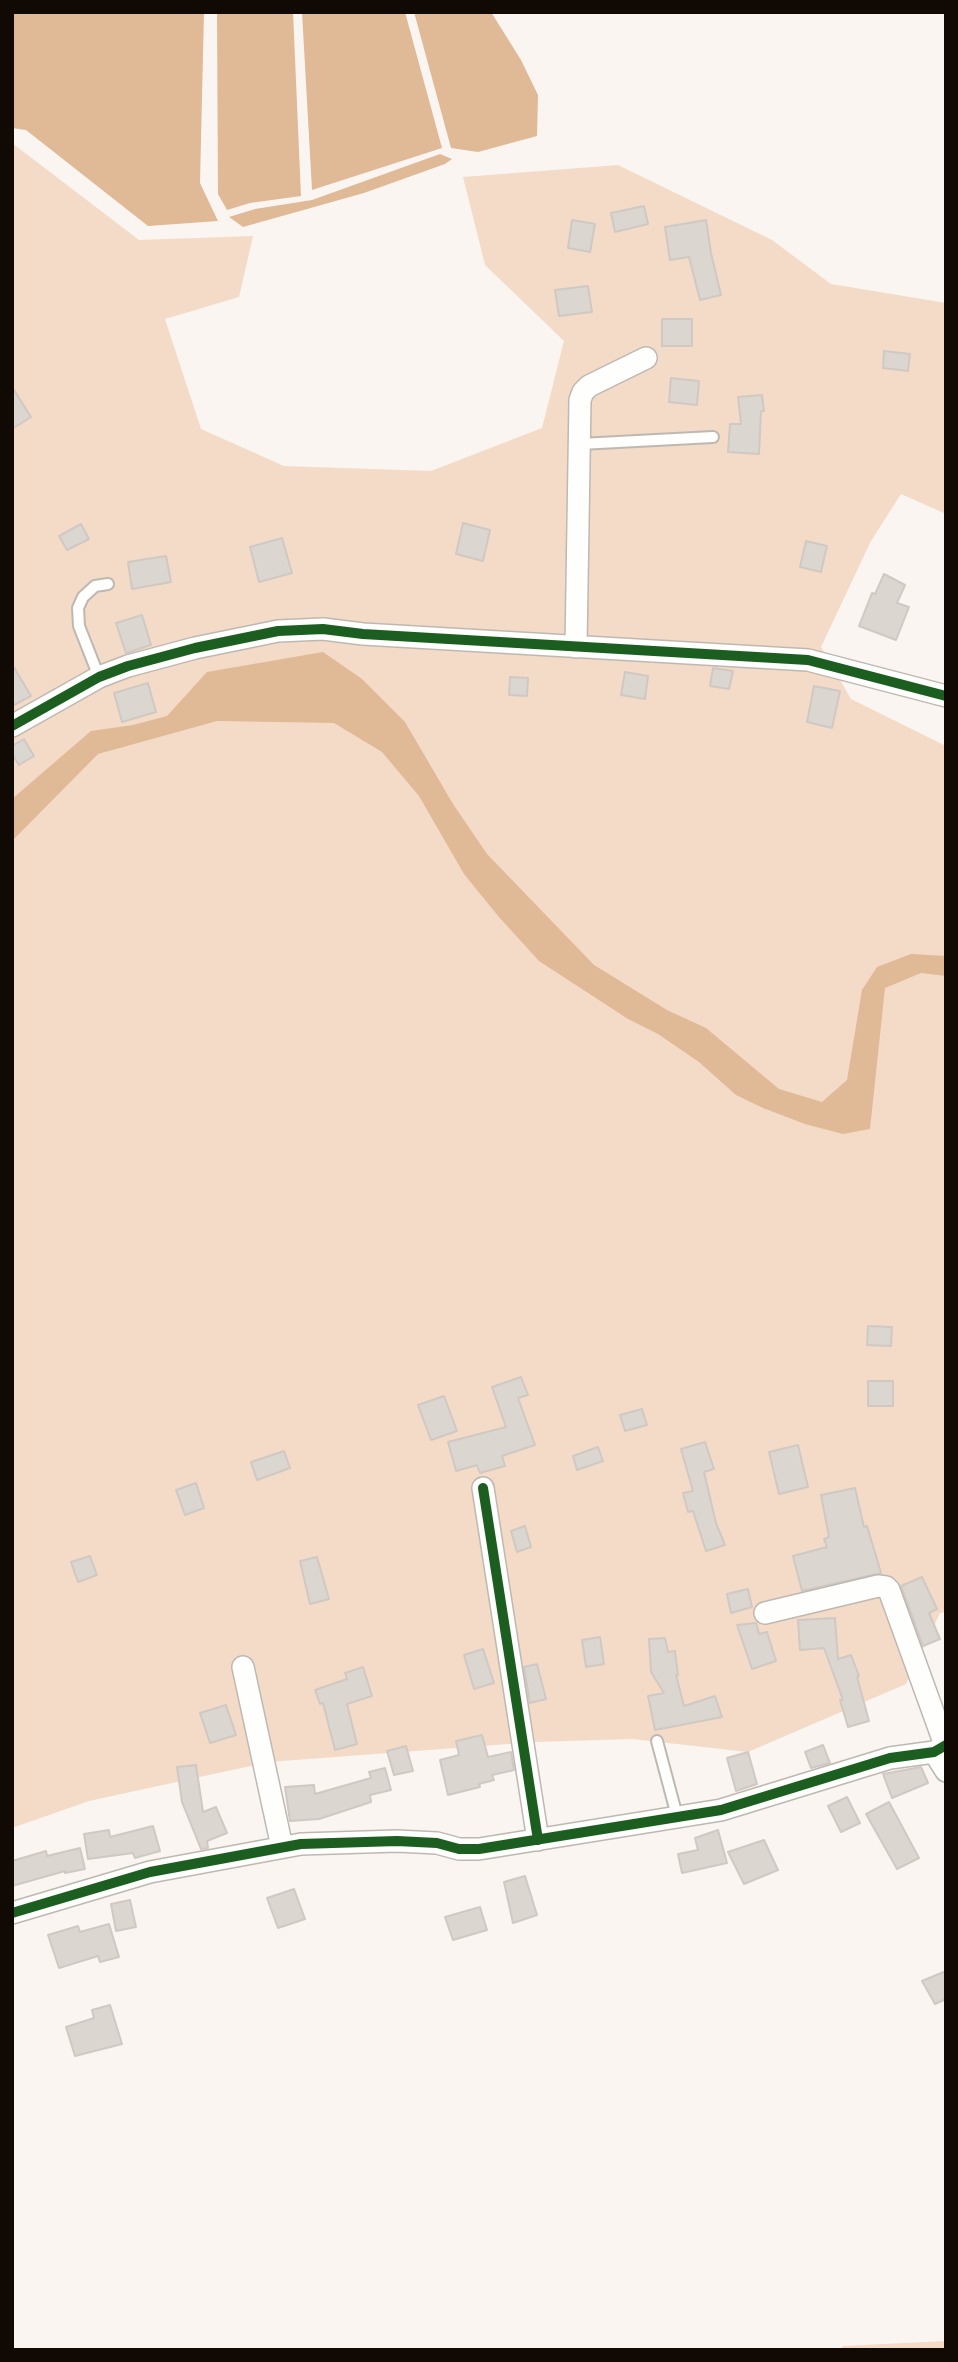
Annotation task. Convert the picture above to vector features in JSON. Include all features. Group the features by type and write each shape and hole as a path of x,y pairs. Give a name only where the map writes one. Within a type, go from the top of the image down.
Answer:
{"street":[{"path":"576,647 580,400 589,386 646,358"},
{"path":"12,726 99,677 128,666 195,648 278,631 323,629 363,634 808,660 946,696"},
{"path":"483,1488 538,1840"},
{"path":"765,1613 878,1586 886,1587 941,1747 946,1771"},
{"path":"243,1667 282,1847"},
{"path":"12,1913 150,1872 301,1844 397,1841 479,1849 721,1810 890,1758 941,1747"}],"lane":[{"path":"580,444 713,437"},
{"path":"99,677 79,626 78,608 83,597 94,586 108,584"},
{"path":"657,1741 677,1816"}],"shaded area":[{"path":"12,12 204,12 200,183 218,221 148,226 26,130 12,128"},
{"path":"217,12 293,12 301,196 250,203 227,210 218,194"},
{"path":"302,12 405,12 442,148 312,190"},
{"path":"414,12 491,12 521,60 538,95 537,136 478,152 451,148"},
{"path":"12,143 139,240 253,236 239,297 165,319 201,429 284,466 431,471 542,428 564,341 485,265 463,177 618,165 772,240 831,284 946,303 946,514 901,494 871,541 821,647 851,699 946,746 946,1612 940,1613 906,1684 748,1752 632,1739 535,1742 269,1762 89,1801 12,1828"},
{"path":"440,154 452,159 445,164 364,193 243,227 229,217 255,209 312,200"},
{"path":"323,652 362,679 405,722 453,804 487,854 594,965 667,1010 706,1028 779,1089 822,1102 847,1080 862,990 877,967 911,954 946,956 946,976 921,973 885,988 870,1129 843,1134 805,1124 736,1095 699,1062 658,1034 628,1019 539,961 464,874 419,796 382,752 334,723 217,721 98,754 12,841 12,799 91,731 133,725 167,716 207,672"},
{"path":"946,2341 946,2350 840,2350 843,2346"}],"building":[{"path":"644,206 648,224 615,232 611,213"},
{"path":"572,220 595,224 590,252 568,248"},
{"path":"706,220 721,295 700,300 689,257 670,260 665,227"},
{"path":"588,286 592,312 559,316 555,290"},
{"path":"662,319 692,319 692,346 662,346"},
{"path":"884,351 910,354 908,371 883,368"},
{"path":"671,378 699,381 697,405 669,402"},
{"path":"12,387 31,417 12,429"},
{"path":"762,395 764,411 761,411 759,454 728,452 730,424 741,424 738,397"},
{"path":"463,523 490,530 483,561 456,554"},
{"path":"81,524 89,539 67,550 59,536"},
{"path":"282,538 292,573 259,582 250,547"},
{"path":"806,541 827,546 821,572 800,567"},
{"path":"166,556 171,582 132,589 128,562"},
{"path":"884,574 905,585 897,603 909,607 896,640 859,626 872,593 875,594"},
{"path":"142,615 151,645 126,653 116,623"},
{"path":"12,664 31,696 12,706"},
{"path":"713,668 733,671 729,689 710,686"},
{"path":"625,672 648,676 645,699 621,695"},
{"path":"510,677 528,678 527,696 509,695"},
{"path":"148,683 156,712 122,722 114,693"},
{"path":"814,686 840,691 832,728 807,722"},
{"path":"24,739 34,756 19,765 12,754 12,746"},
{"path":"868,1326 892,1327 891,1346 867,1345"},
{"path":"521,1377 528,1395 518,1398 535,1445 502,1456 505,1466 480,1473 477,1465 456,1471 448,1442 506,1427 492,1387"},
{"path":"868,1381 893,1381 893,1406 868,1406"},
{"path":"444,1396 457,1431 431,1440 418,1405"},
{"path":"642,1409 647,1425 625,1431 620,1415"},
{"path":"705,1442 714,1469 704,1472 716,1523 725,1545 706,1551 693,1511 688,1512 683,1493 693,1491 681,1449"},
{"path":"798,1445 808,1487 779,1494 769,1452"},
{"path":"598,1447 603,1461 577,1470 573,1456"},
{"path":"284,1451 290,1468 257,1480 251,1462"},
{"path":"196,1483 204,1508 185,1515 176,1490"},
{"path":"855,1488 864,1527 867,1526 881,1573 802,1591 793,1556 827,1547 824,1539 829,1537 821,1495"},
{"path":"525,1526 531,1547 517,1552 511,1531"},
{"path":"90,1556 97,1575 78,1582 71,1562"},
{"path":"317,1557 329,1599 310,1604 300,1561"},
{"path":"922,1577 937,1609 929,1613 940,1639 923,1646 901,1586"},
{"path":"748,1589 752,1607 731,1613 727,1594"},
{"path":"835,1618 838,1659 851,1655 859,1676 857,1677 869,1721 848,1727 840,1700 843,1700 824,1648 800,1650 798,1620"},
{"path":"756,1623 759,1634 767,1632 776,1661 752,1669 737,1625"},
{"path":"600,1637 604,1664 586,1667 582,1640"},
{"path":"665,1638 668,1652 675,1651 676,1675 684,1706 715,1696 722,1717 655,1730 648,1696 664,1693 651,1672 649,1639"},
{"path":"483,1649 494,1683 474,1689 464,1655"},
{"path":"537,1664 546,1699 530,1703 524,1667"},
{"path":"363,1667 372,1696 347,1704 357,1744 335,1750 323,1703 320,1704 315,1690 347,1679 345,1673"},
{"path":"226,1705 236,1735 210,1743 200,1713"},
{"path":"482,1735 488,1757 511,1752 514,1770 492,1775 494,1780 479,1784 480,1787 448,1795 440,1760 459,1755 456,1741"},
{"path":"823,1745 830,1763 811,1768 805,1752"},
{"path":"406,1746 413,1771 394,1775 387,1751"},
{"path":"748,1752 757,1784 736,1791 727,1758"},
{"path":"196,1765 203,1812 216,1807 227,1833 207,1841 208,1848 201,1849 182,1802 177,1767"},
{"path":"921,1767 928,1783 892,1798 883,1774"},
{"path":"385,1768 391,1790 370,1795 371,1802 319,1819 290,1821 285,1787 314,1785 315,1794 371,1778 369,1772"},
{"path":"847,1797 860,1823 841,1832 828,1806"},
{"path":"889,1802 919,1858 897,1869 866,1814"},
{"path":"153,1826 160,1851 135,1858 133,1853 88,1859 84,1834 109,1830 110,1837"},
{"path":"718,1830 727,1863 682,1873 678,1854 698,1850 695,1838"},
{"path":"764,1840 778,1870 744,1884 728,1852"},
{"path":"80,1848 85,1869 65,1871 12,1886 12,1861 46,1851 47,1856"},
{"path":"525,1876 537,1915 513,1923 504,1882"},
{"path":"294,1889 305,1919 278,1928 267,1898"},
{"path":"130,1900 136,1927 116,1931 111,1904"},
{"path":"480,1907 487,1930 453,1940 445,1917"},
{"path":"109,1924 119,1957 100,1962 98,1956 59,1968 48,1935 78,1926 80,1932"},
{"path":"946,1971 946,1999 935,2004 922,1981"},
{"path":"110,2005 122,2044 75,2056 66,2027 94,2018 92,2010"}],"cycle path":[{"path":"12,726 99,677 128,666 195,648 278,631 323,629 363,634 808,660 946,696"},
{"path":"483,1488 538,1840"},
{"path":"12,1913 150,1872 301,1844 397,1841 479,1849 721,1810 890,1758 934,1752 946,1745"}]}
